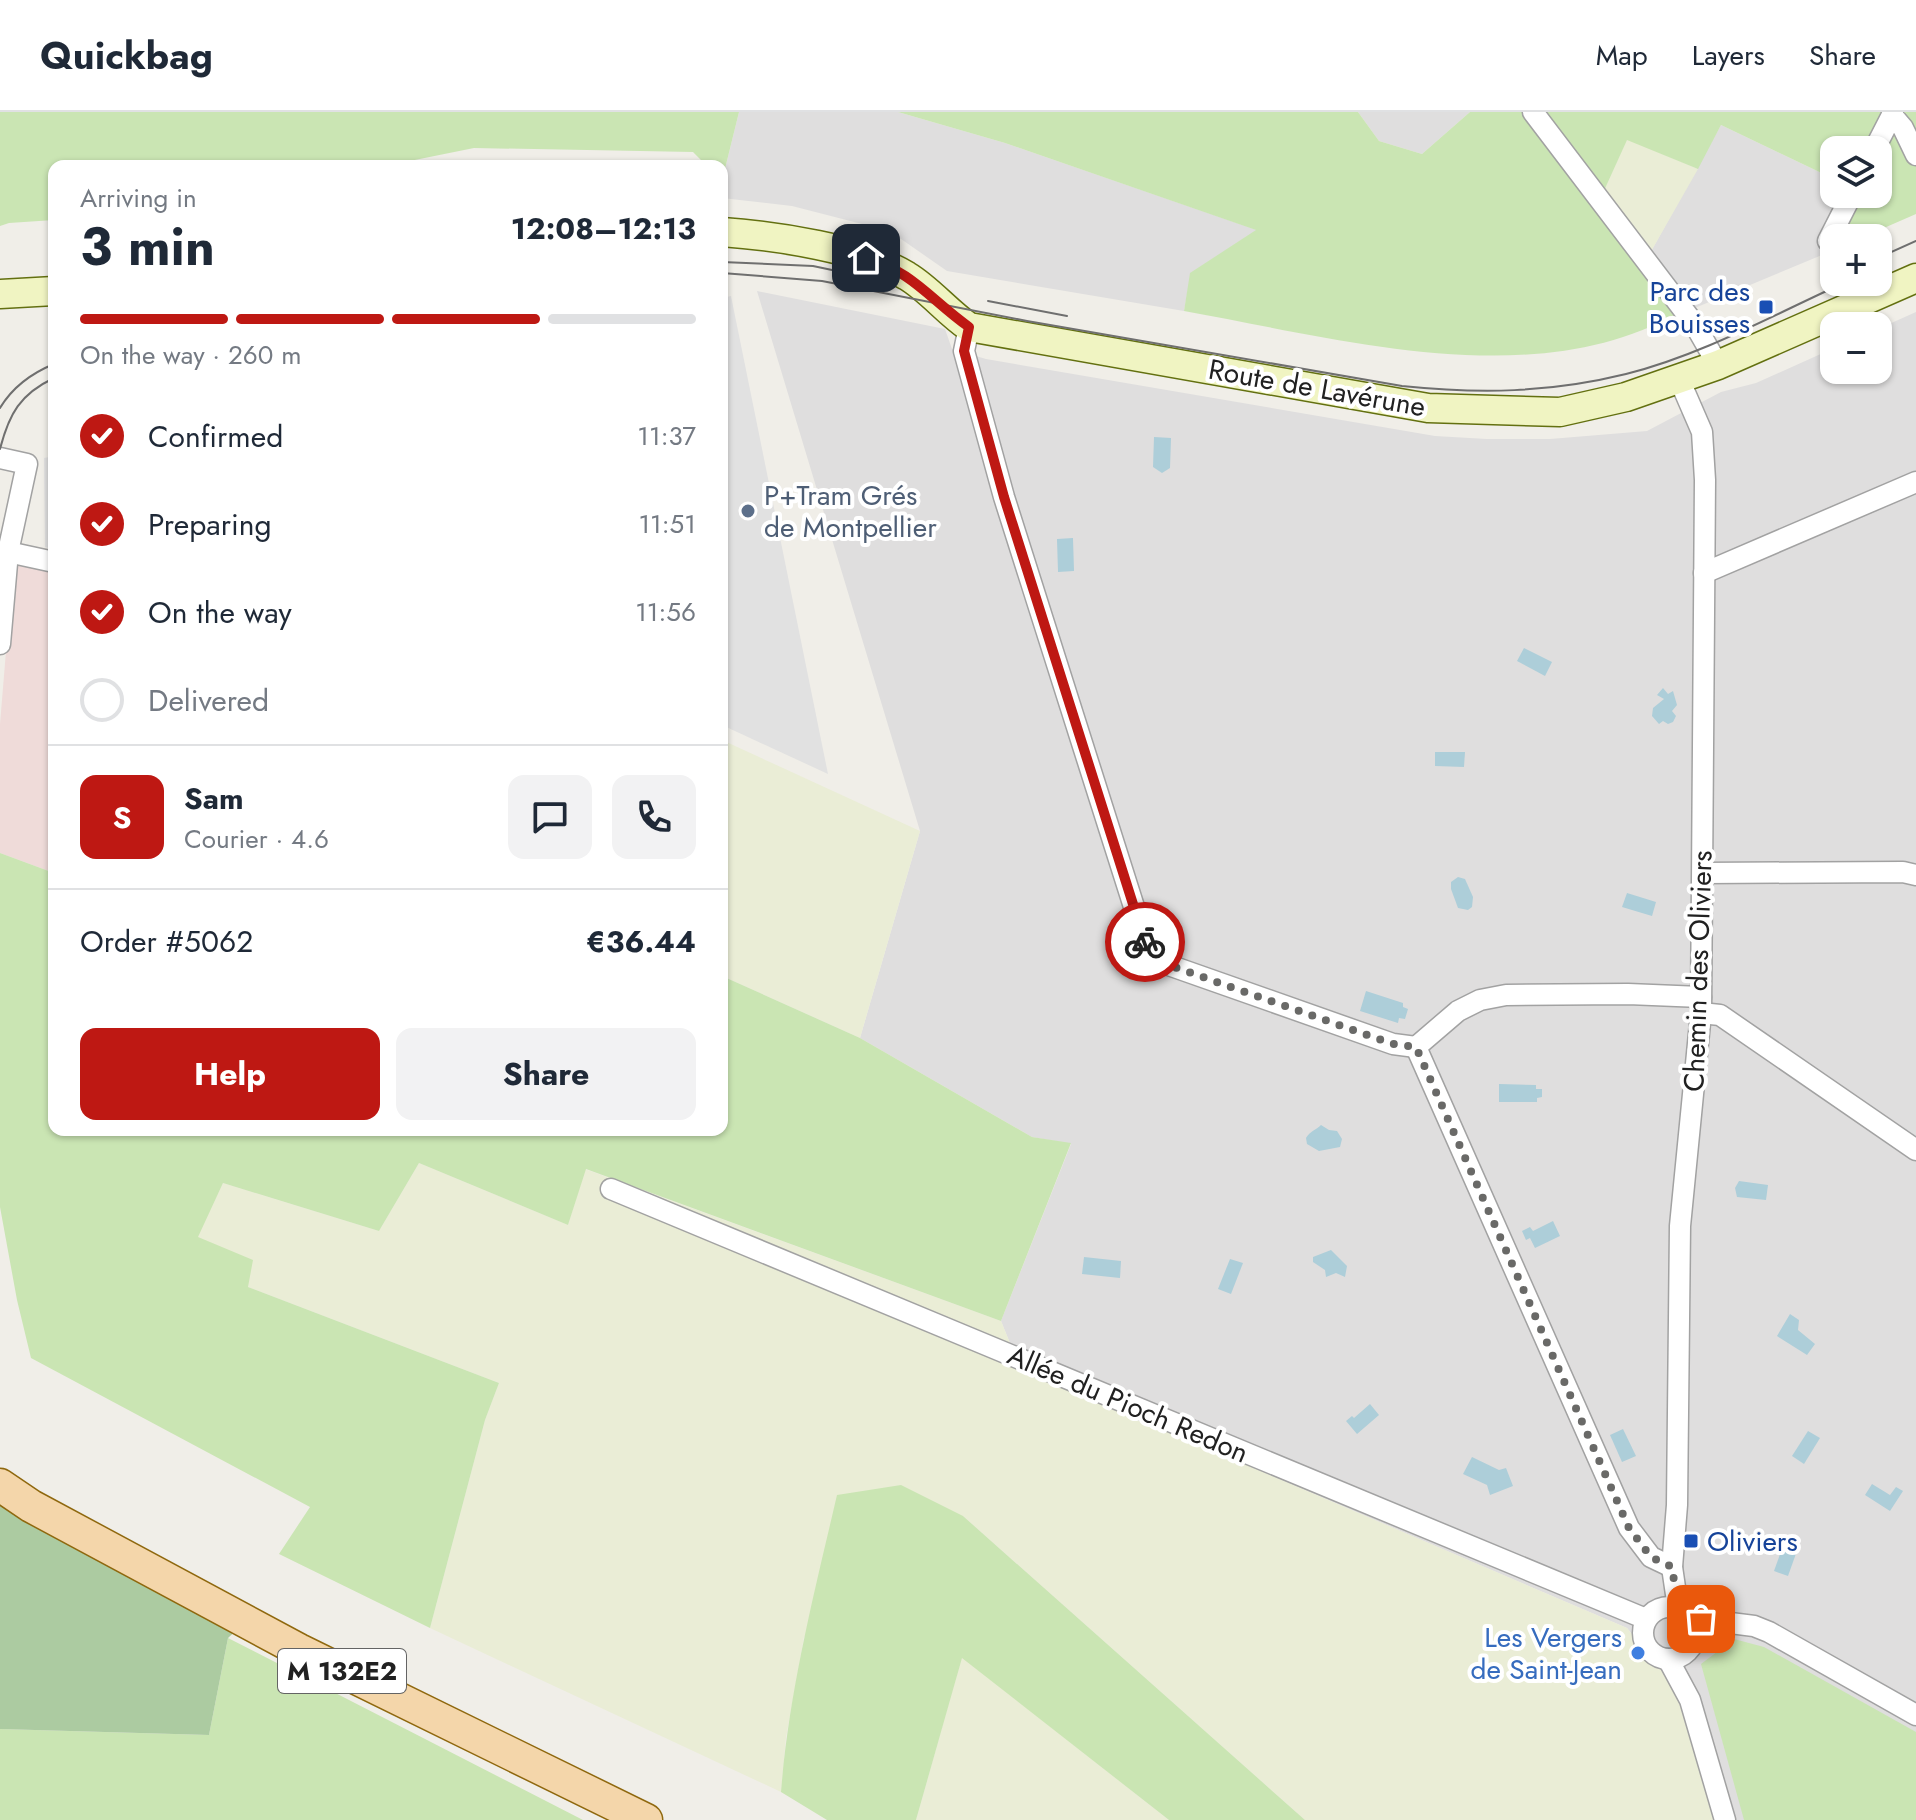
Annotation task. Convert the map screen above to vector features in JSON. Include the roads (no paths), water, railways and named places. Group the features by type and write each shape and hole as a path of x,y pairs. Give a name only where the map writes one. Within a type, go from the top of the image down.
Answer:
{"main road":[{"name":"Route de Lavérune","path":"728,233 821,247 884,263 910,277 969,327 1428,408 1560,412 1626,397 1718,365 1916,278"},
{"path":"0,302 27,292"},
{"name":"M 132E2","path":"0,1485 40,1511 299,1650 646,1820"}],"street":[{"path":"1533,112 1695,325 1718,365"},
{"path":"1881,136 1893,113 1916,155"},
{"path":"969,327 964,351 1004,497 1148,951 1160,962 1393,1044 1416,1047 1458,1011 1480,1000 1506,995 1628,994 1701,1005 1916,1150"},
{"name":"Chemin des Oliviers","path":"1668,1613 1696,1635 1683,1651 1655,1655 1644,1643 1642,1635 1668,1613 1672,1567 1677,1505 1680,1226 1701,1005 1704,873 1704,443 1679,379"},
{"path":"0,458 27,464 8,552 0,644"},
{"path":"1704,573 1916,482"},
{"path":"8,552 48,561"},
{"path":"1704,873 1903,872 1916,875"},
{"path":"1416,1047 1629,1528 1651,1557 1672,1567"},
{"name":"Allée du Pioch Redon","path":"611,1189 1668,1613 1754,1626 1769,1632 1916,1715"},
{"path":"1683,1651 1734,1624"},
{"name":"Chemin des Oliviers","path":"1683,1651 1690,1700 1725,1820"}],"water":[{"path":"1154,437 1171,438 1170,468 1162,473 1153,467"},
{"path":"1073,538 1074,571 1058,572 1057,539"},
{"path":"1524,648 1552,662 1545,676 1517,661"},
{"path":"1663,688 1668,694 1673,691 1677,705 1672,711 1676,716 1668,724 1663,721 1659,724 1652,716 1653,708 1664,699 1657,695"},
{"path":"1435,752 1465,752 1464,767 1435,766"},
{"path":"1458,877 1465,879 1473,897 1472,907 1468,910 1458,908 1451,889 1451,882"},
{"path":"1627,893 1656,902 1652,916 1622,907"},
{"path":"1366,991 1403,1003 1403,1007 1408,1009 1405,1019 1399,1018 1398,1023 1360,1011"},
{"path":"1499,1084 1536,1085 1536,1089 1542,1089 1542,1097 1537,1098 1537,1102 1499,1102"},
{"path":"1321,1125 1337,1131 1342,1139 1340,1147 1319,1151 1307,1144 1306,1138"},
{"path":"1739,1181 1768,1185 1766,1200 1737,1197 1735,1188"},
{"path":"1553,1221 1560,1236 1535,1248 1530,1238 1526,1240 1522,1231 1530,1227 1533,1231"},
{"path":"1331,1250 1347,1266 1345,1277 1336,1273 1326,1277 1325,1270 1313,1262 1313,1257"},
{"path":"1084,1257 1121,1261 1120,1278 1082,1274"},
{"path":"1230,1259 1243,1263 1231,1294 1218,1289"},
{"path":"1790,1314 1799,1320 1798,1330 1815,1344 1807,1355 1777,1336"},
{"path":"1370,1404 1379,1415 1357,1434 1346,1421"},
{"path":"1623,1429 1636,1456 1622,1462 1610,1435"},
{"path":"1808,1431 1820,1438 1804,1464 1792,1456"},
{"path":"1472,1457 1499,1470 1506,1468 1513,1486 1490,1495 1487,1485 1463,1474"},
{"path":"1872,1484 1890,1495 1896,1487 1903,1491 1890,1511 1865,1495"},
{"path":"1784,1543 1798,1548 1788,1576 1774,1571"}],"tram line":[{"path":"1892,252 1916,241"},
{"path":"728,262 813,266 870,278"},
{"path":"728,273 822,281 1027,321 1402,386 1487,391 1569,385 1654,366 1738,333 1820,294"},
{"path":"988,301 1067,316"},
{"path":"0,408 23,382 48,367"},
{"path":"0,449 7,425 18,406 32,391 48,381"}],"place":[{"name":"Parc des Bouisses","path":"1766,307"},
{"name":"P+Tram Grés de Montpellier","path":"748,511"},
{"name":"Oliviers","path":"1691,1541"},
{"name":"Les Vergers de Saint-Jean","path":"1638,1653"}]}
